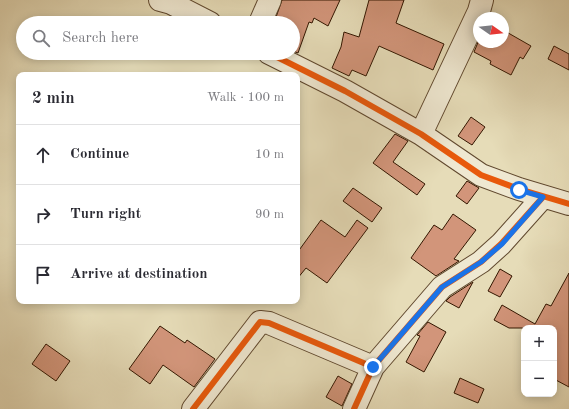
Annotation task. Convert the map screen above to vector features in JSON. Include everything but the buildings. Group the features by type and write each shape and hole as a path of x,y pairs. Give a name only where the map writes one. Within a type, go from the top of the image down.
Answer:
{"street":[{"path":"160,0 196,16"},
{"path":"263,16 270,0"},
{"path":"421,134 479,11 482,0"},
{"path":"283,60 346,92 421,134 481,175 543,197 569,204"},
{"path":"354,409 373,367 442,287 481,262 502,244 543,197"},
{"path":"193,409 260,322 269,323 373,367"}],"cycle path":[{"path":"283,60 345,91 421,134 481,175 519,189 569,204"},
{"path":"354,409 373,367 442,287 481,262 501,244 543,197"},
{"path":"193,409 260,322 269,323 373,367"}],"route":[{"path":"373,367 442,287 481,262 502,244 543,197 519,190"}]}
